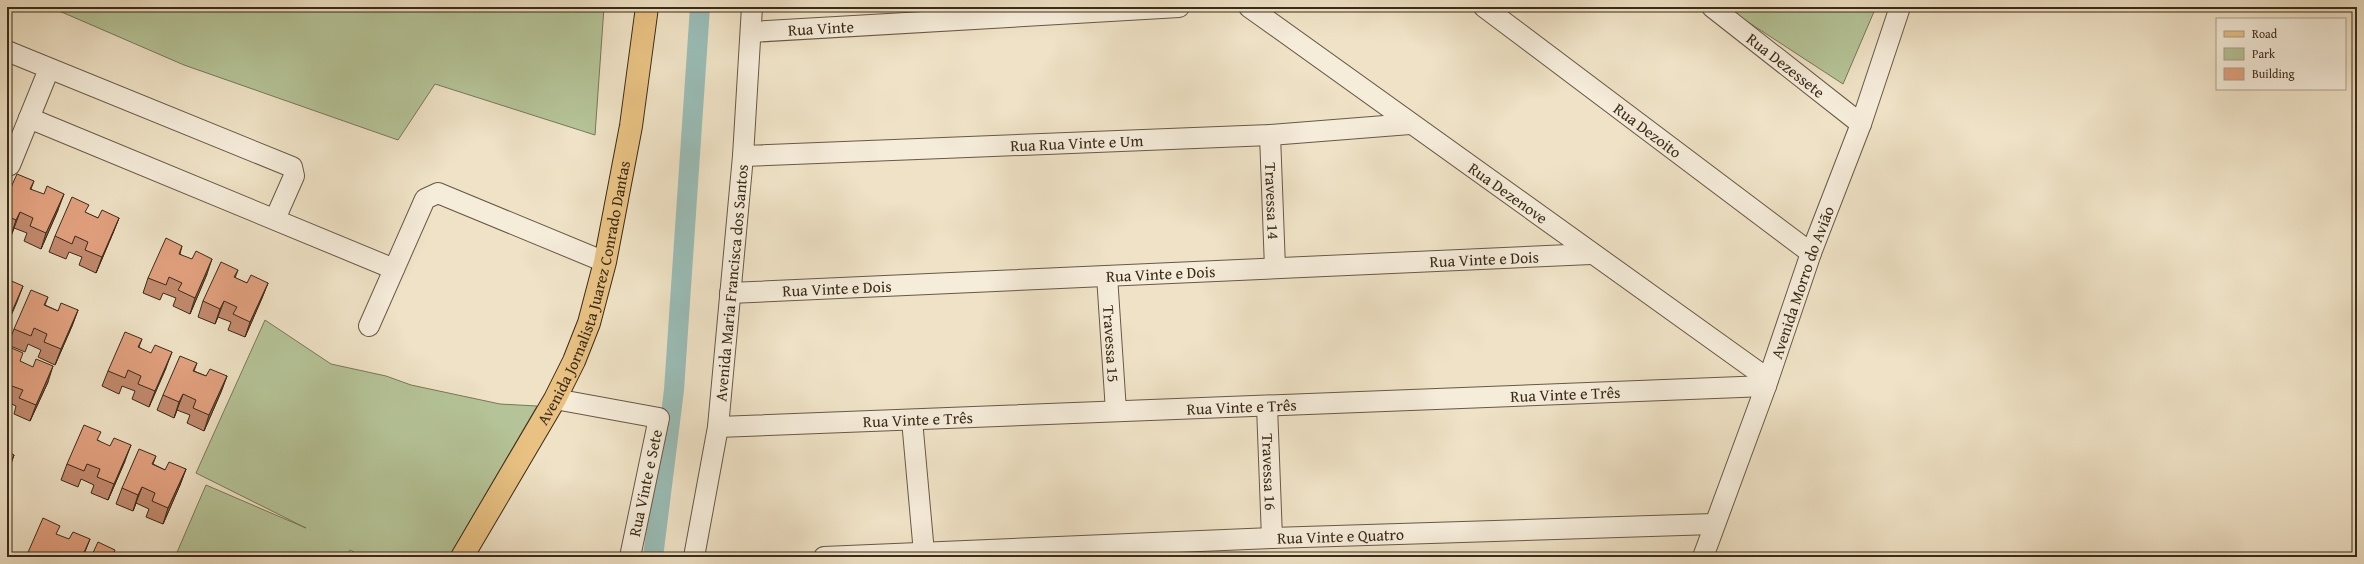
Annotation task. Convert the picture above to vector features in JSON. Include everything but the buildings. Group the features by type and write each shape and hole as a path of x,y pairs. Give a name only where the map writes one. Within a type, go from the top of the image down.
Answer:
{"main road":[{"name":"Avenida Jornalista Juarez Conrado Dantas","path":"462,557 555,399 574,361 590,323 605,262 631,126 647,7"}],"street":[{"name":"Avenida Maria Francisca dos Santos","path":"694,557 718,427 742,156 752,7"},
{"name":"Rua Vinte","path":"751,32 1179,7"},
{"name":"Rua Dezenove","path":"1249,7 1767,382"},
{"name":"Rua Dezoito","path":"1484,7 1811,253"},
{"name":"Rua Dezessete","path":"1712,7 1861,124"},
{"name":"Avenida Morro do Avião","path":"1703,557 1767,382 1811,253 1861,124 1900,7"},
{"path":"7,51 49,70 292,167 294,176 275,219"},
{"path":"10,165 49,70"},
{"path":"29,118 275,219 394,270"},
{"name":"Rua Rua Vinte e Um","path":"742,156 1270,134 1410,124"},
{"name":"Travessa 14","path":"1270,134 1275,268"},
{"path":"369,326 425,199 438,193 605,262"},
{"name":"Rua Vinte e Dois","path":"730,293 1591,254"},
{"name":"Travessa 15","path":"1107,276 1116,411"},
{"name":"Rua Vinte e Três","path":"718,427 1267,406 1767,382"},
{"name":"Rua Vinte e Sete","path":"555,399 659,418 630,557"},
{"name":"Travessa 16","path":"1267,406 1272,538"},
{"path":"912,420 924,553"},
{"name":"Rua Vinte e Quatro","path":"824,557 924,553 1188,550 1272,538 1714,524"}],"green space":[{"path":"50,7 604,7 595,135 435,84 398,140 184,65"},
{"path":"1725,7 1876,7 1843,84"},
{"path":"265,320 331,364 386,376 411,385 500,404 537,406 449,557 363,557 350,550 346,557 175,557 206,485 306,528 196,473"}],"waterway":[{"path":"653,557 674,390 700,7"}]}
